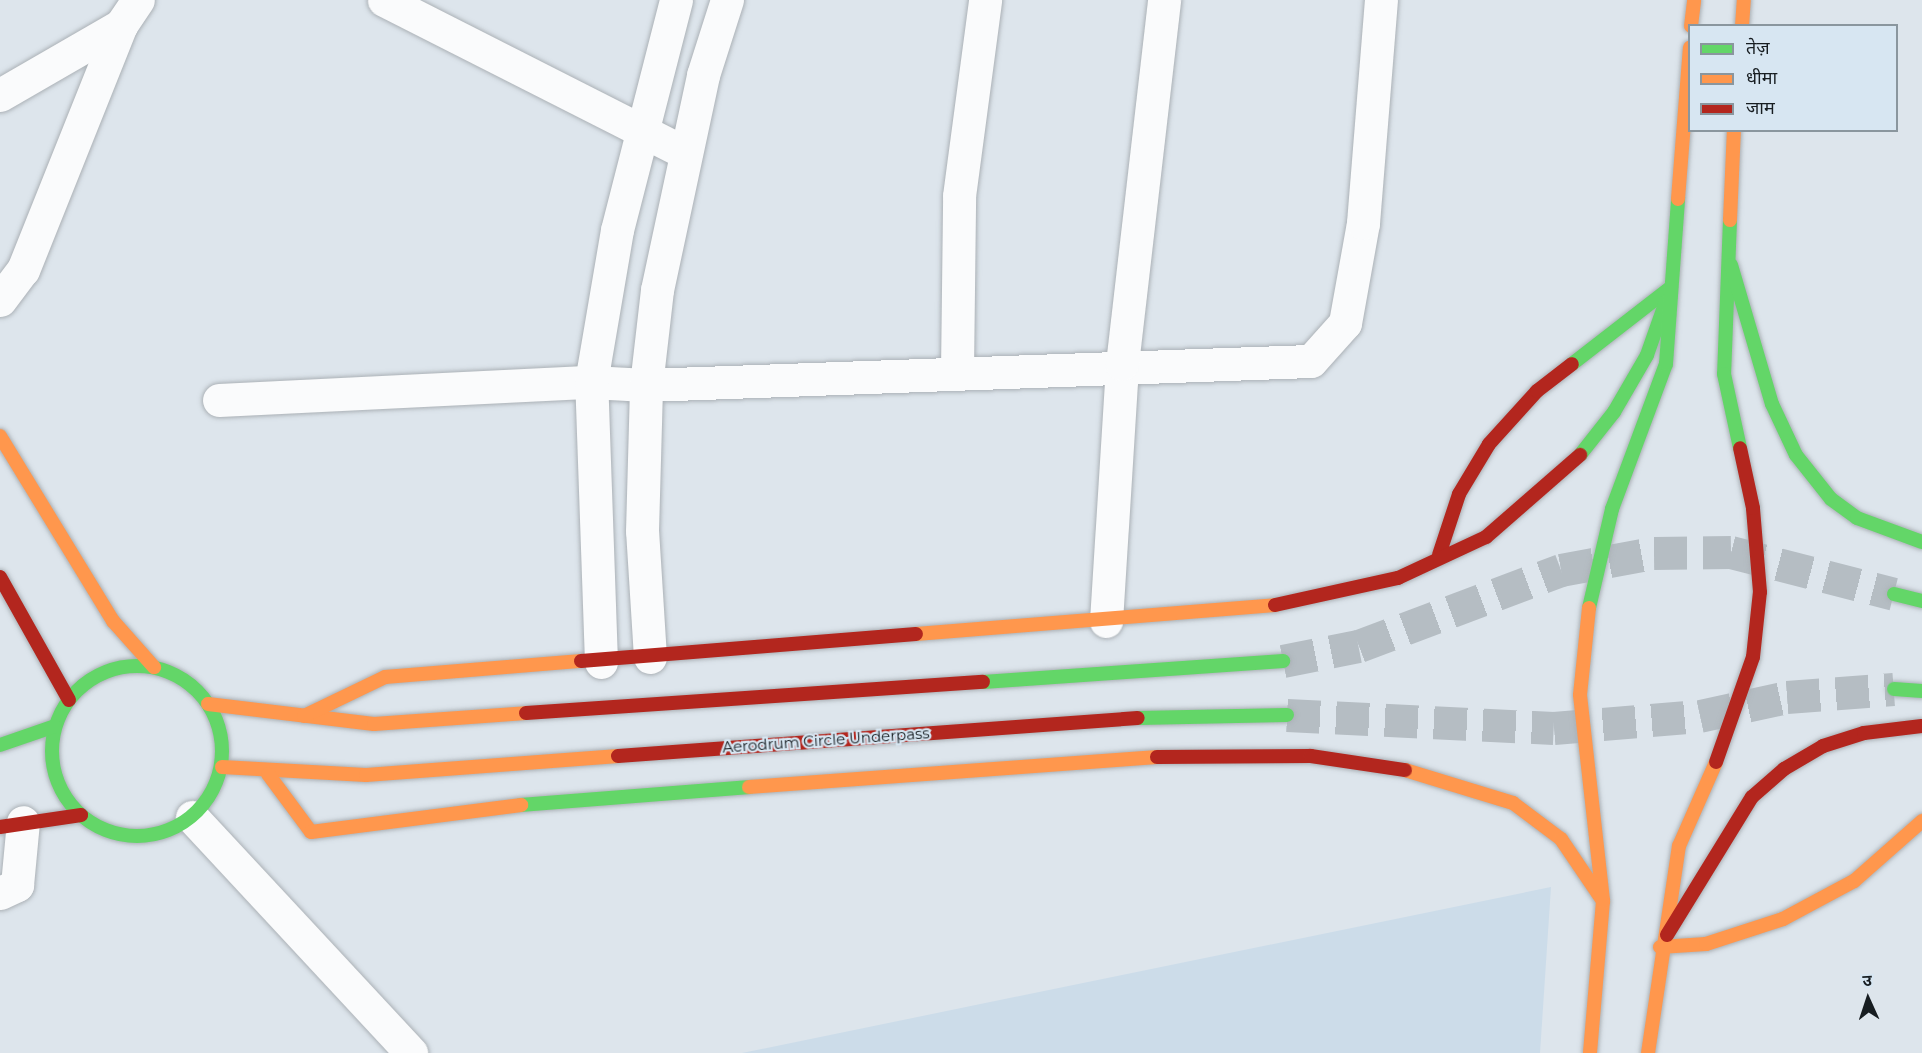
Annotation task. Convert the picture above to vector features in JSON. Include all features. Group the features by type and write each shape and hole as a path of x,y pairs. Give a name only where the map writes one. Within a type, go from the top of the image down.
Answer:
{"main road":[{"path":"1692,24 1694,0"},
{"path":"1742,24 1744,0"},
{"path":"1590,1053 1603,901 1580,694 1584,629 1612,509 1666,364 1688,60"},
{"path":"1648,1053 1660,947 1679,846 1734,722 1753,657 1760,592 1753,508 1724,374 1727,252 1734,132"},
{"path":"1727,252 1772,404 1796,455 1831,499 1857,518 1922,542"},
{"path":"304,716 385,677 601,662 1106,621 1297,603 1398,578 1439,555 1486,537 1569,469 1614,412 1647,355 1670,288"},
{"path":"1439,555 1459,494 1489,444 1545,385 1670,288"},
{"path":"0,436 114,621 154,667"},
{"path":"0,577 69,700"},
{"path":"1894,594 1922,601"},
{"path":"208,704 374,724 1283,661"},
{"path":"124,667 154,667 178,676 208,704 217,719 222,767 211,795 192,817 167,831 138,837 96,826 81,815 57,780 52,751 55,726 69,700 96,676 124,667"},
{"path":"1894,689 1922,691"},
{"name":"Aerodrum Circle Underpass","path":"222,767 268,774 366,775 1101,719 1287,715"},
{"path":"0,745 55,726"},
{"path":"1660,947 1712,854 1752,797 1784,769 1823,746 1864,733 1922,726"},
{"path":"268,774 311,832 447,811 988,768 1150,757 1311,756 1424,773 1513,803 1561,840 1603,901"},
{"path":"12,825 81,815"},
{"path":"1660,947 1707,944 1782,919 1854,882 1922,821"}],"street":[{"path":"601,662 591,382 641,130 676,0"},
{"path":"650,657 642,531 646,385 665,240 685,153 727,0"},
{"path":"957,371 959,196 985,0"},
{"path":"1106,621 1122,364 1164,0"},
{"path":"219,400 591,382 646,385 1122,364 1261,367 1311,361 1332,343 1345,323 1363,223 1381,0"},
{"path":"387,1 685,153"},
{"path":"0,95 130,12"},
{"path":"0,300 23,270 130,12"},
{"path":"192,817 411,1053"},
{"path":"0,893 17,885 12,825"}],"shaded area":[{"path":"1551,887 1540,1053 742,1053"}],"tunnel":[{"path":"1283,661 1359,646 1561,570 1654,553 1731,552 1894,594"},
{"path":"1287,715 1554,728 1700,716 1787,697 1894,689"}],"traffic: fast":[{"path":"1589,608 1612,509 1666,364 1678,199"},
{"path":"1730,220 1724,374 1740,448"},
{"path":"1731,265 1772,404 1796,455 1831,499 1857,518 1922,542"},
{"path":"1572,364 1670,288"},
{"path":"1580,455 1614,412 1647,355 1666,301"},
{"path":"1894,594 1922,601"},
{"path":"983,682 1283,661"},
{"path":"137,666 169,673 184,680 197,691 208,704 215,719 222,751 215,783 208,798 197,811 184,822 169,829 137,836 105,829 90,822 77,811 66,798 59,783 52,751 59,719 66,704 77,691 90,680 105,673 137,666"},
{"path":"1894,689 1922,691"},
{"path":"1138,718 1287,715"},
{"path":"0,745 55,726"},
{"path":"521,805 749,787"}],"traffic: slow":[{"path":"1691,24 1694,0"},
{"path":"1742,24 1744,0"},
{"path":"1678,199 1688,72"},
{"path":"1730,220 1734,132"},
{"path":"0,436 113,621 154,667"},
{"path":"916,634 1275,605"},
{"path":"1589,608 1580,695 1603,901 1590,1053"},
{"path":"304,716 385,677 581,661"},
{"path":"208,704 374,724 526,713"},
{"path":"222,767 366,775 618,756"},
{"path":"749,787 1157,757"},
{"path":"1648,1053 1679,846 1716,762"},
{"path":"1405,770 1513,803 1561,839 1603,901"},
{"path":"268,774 311,832 521,805"},
{"path":"1660,947 1706,944 1783,919 1854,881 1922,821"}],"traffic: jam":[{"path":"1439,555 1459,494 1489,444 1537,391 1572,364"},
{"path":"1716,762 1753,657 1760,592 1753,508 1740,448"},
{"path":"1275,605 1398,578 1486,537 1580,455"},
{"path":"0,577 69,700"},
{"path":"581,661 916,634"},
{"path":"526,713 983,682"},
{"path":"618,756 1138,718"},
{"path":"1667,935 1752,797 1784,769 1823,746 1864,733 1922,726"},
{"path":"1157,757 1311,756 1405,770"},
{"path":"0,827 81,815"}]}
